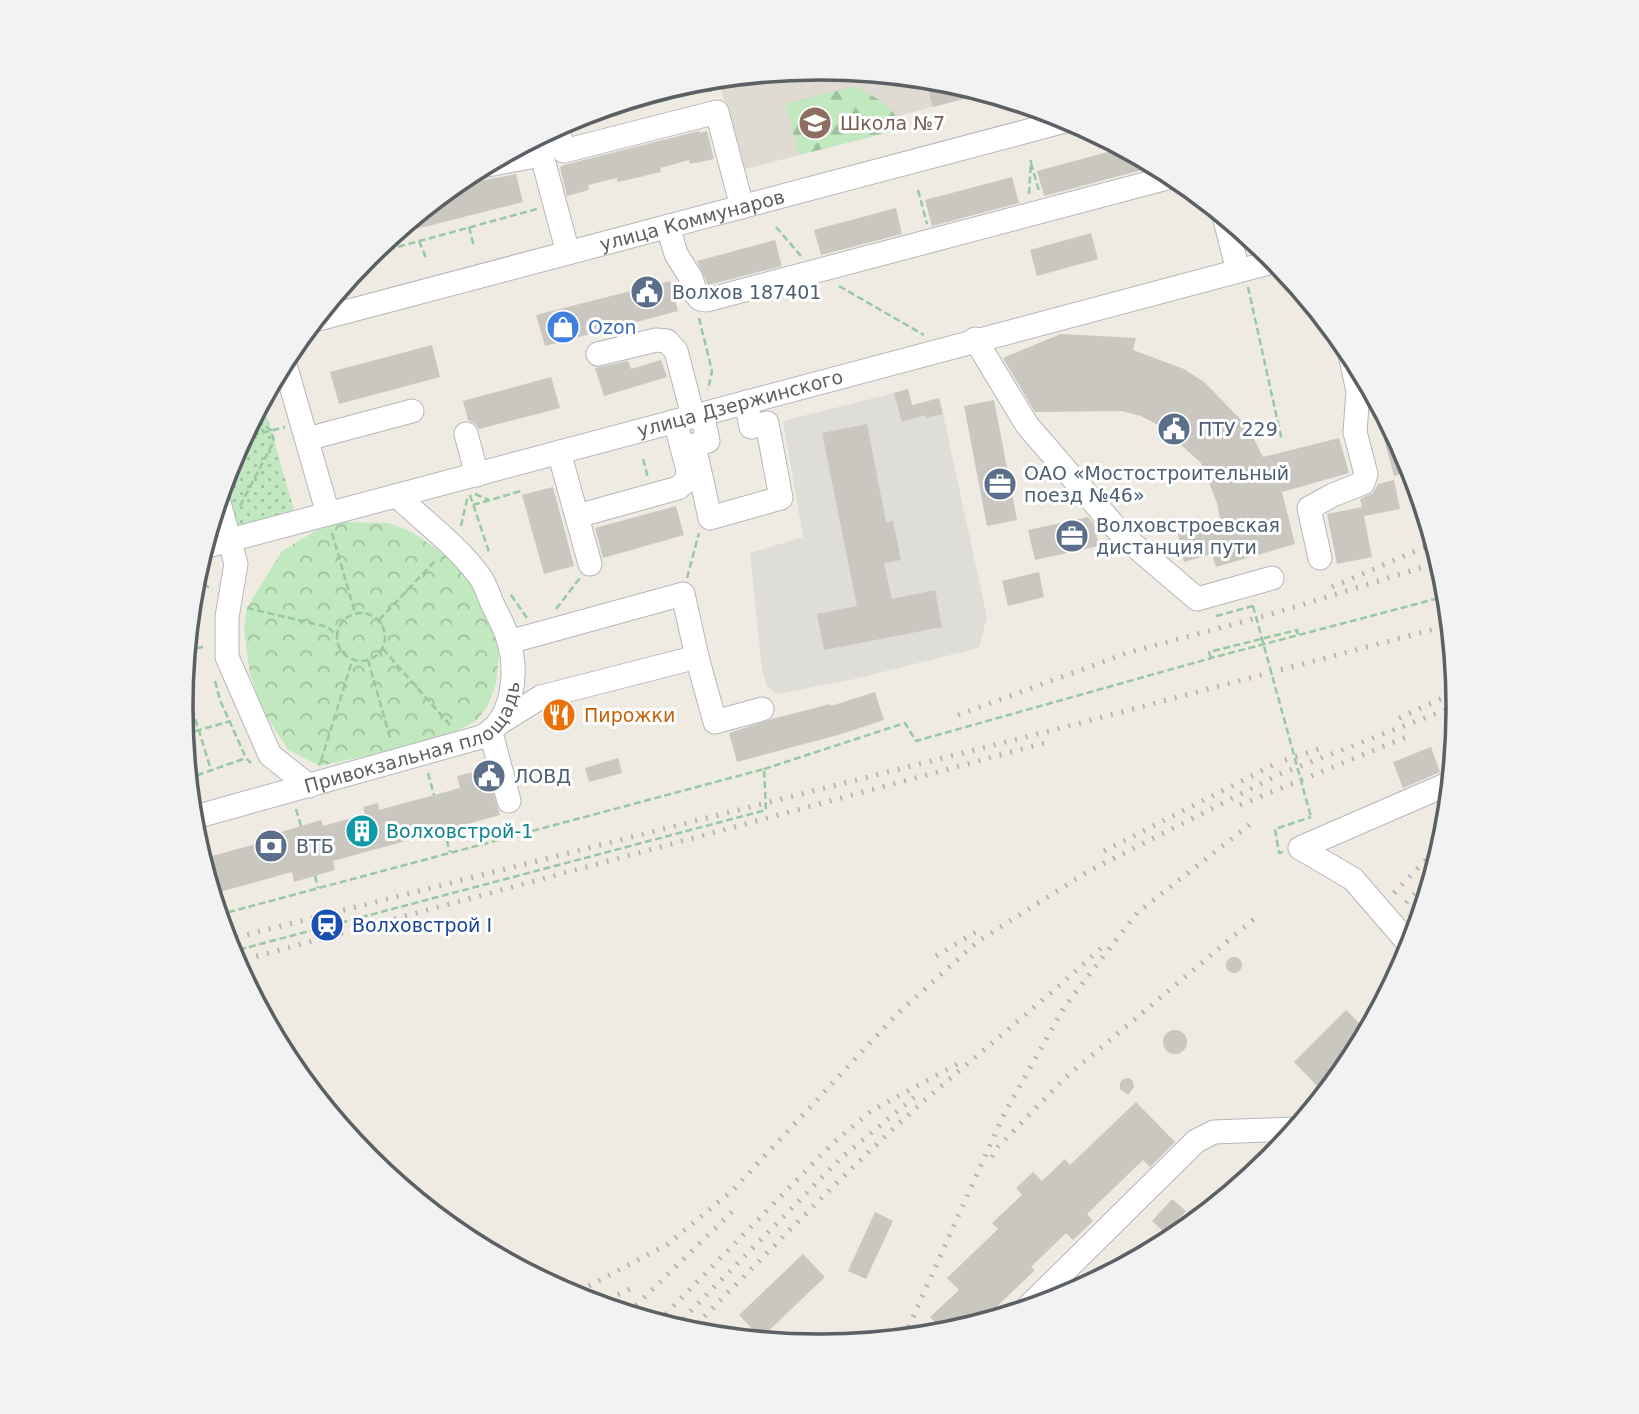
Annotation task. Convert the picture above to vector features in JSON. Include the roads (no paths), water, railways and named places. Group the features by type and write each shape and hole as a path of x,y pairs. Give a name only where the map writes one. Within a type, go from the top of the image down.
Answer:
{"street":[{"path":"548,142 564,151 717,112 742,206"},
{"name":"улица Коммунаров","path":"335,310 568,253 1050,125"},
{"path":"545,143 555,204 568,253"},
{"path":"668,226 676,254 691,278 696,294 707,300 1159,180"},
{"path":"1229,233 1242,275"},
{"name":"улица Дзержинского","path":"214,544 329,520 397,496 473,483 559,452 694,412 746,401 975,339 1242,275 1265,266"},
{"path":"975,339 1027,425 1122,535 1197,599 1272,579"},
{"path":"598,355 656,340 667,341 676,351 694,412 708,440 694,445 710,518 781,498 767,423 751,427 746,401"},
{"path":"288,376 329,520"},
{"path":"1320,558 1309,508 1363,483 1366,474 1355,432 1359,389"},
{"path":"304,431 412,411"},
{"path":"577,516 678,488 686,481 694,412"},
{"path":"466,433 473,483"},
{"path":"559,452 590,564"},
{"name":"Привокзальная площадь","path":"228,504 229,540 236,564 227,617 227,657 270,755 309,786 459,743 495,728 511,692 513,668 509,642 480,576 451,545 397,496"},
{"path":"509,642 540,631 683,594 715,722 762,709"},
{"path":"509,801 495,728 541,697 697,657"},
{"path":"203,815 309,786"},
{"path":"1402,936 1353,879 1300,848 1441,787"},
{"path":"1043,1292 1196,1140 1214,1132 1282,1129"}],"railway":[{"path":"1332,587 1425,547"},
{"path":"958,715 1127,653 1275,613 1430,565"},
{"path":"237,937 1065,727 1441,627"},
{"path":"1399,718 1446,697"},
{"path":"585,1288 668,1244 734,1189 896,1015 977,942 1087,872 1280,774 1446,710"},
{"path":"1240,805 1409,736"},
{"path":"246,959 1052,741"},
{"path":"1285,760 1322,748"},
{"path":"1104,851 1277,763"},
{"path":"909,1327 1004,1114 1065,1006 1137,913 1253,822"},
{"path":"1394,893 1427,858"},
{"path":"1406,903 1419,890"},
{"path":"992,1157 998,1147 1066,1077 1254,919"},
{"path":"936,956 981,929"},
{"path":"700,1321 835,1185 925,1100 1102,947"},
{"path":"666,1314 833,1143 871,1111 959,1063"},
{"path":"684,1318 841,1158 917,1095"},
{"path":"636,1305 735,1209"},
{"path":"612,1298 632,1288"}],"place":[{"name":"Школа №7","path":"815,123"},
{"name":"Волхов 187401","path":"647,292"},
{"name":"Ozon","path":"563,327"},
{"name":"ПТУ 229","path":"1174,429"},
{"name":"ОАО «Мостостроительный поезд №46»","path":"1000,484"},
{"name":"Волховстроевская дистанция пути","path":"1072,536"},
{"name":"Пирожки","path":"559,715"},
{"name":"ЛОВД","path":"489,776"},
{"name":"Волховстрой-1","path":"362,831"},
{"name":"ВТБ","path":"271,846"},
{"name":"Волховстрой I","path":"327,925"}]}
